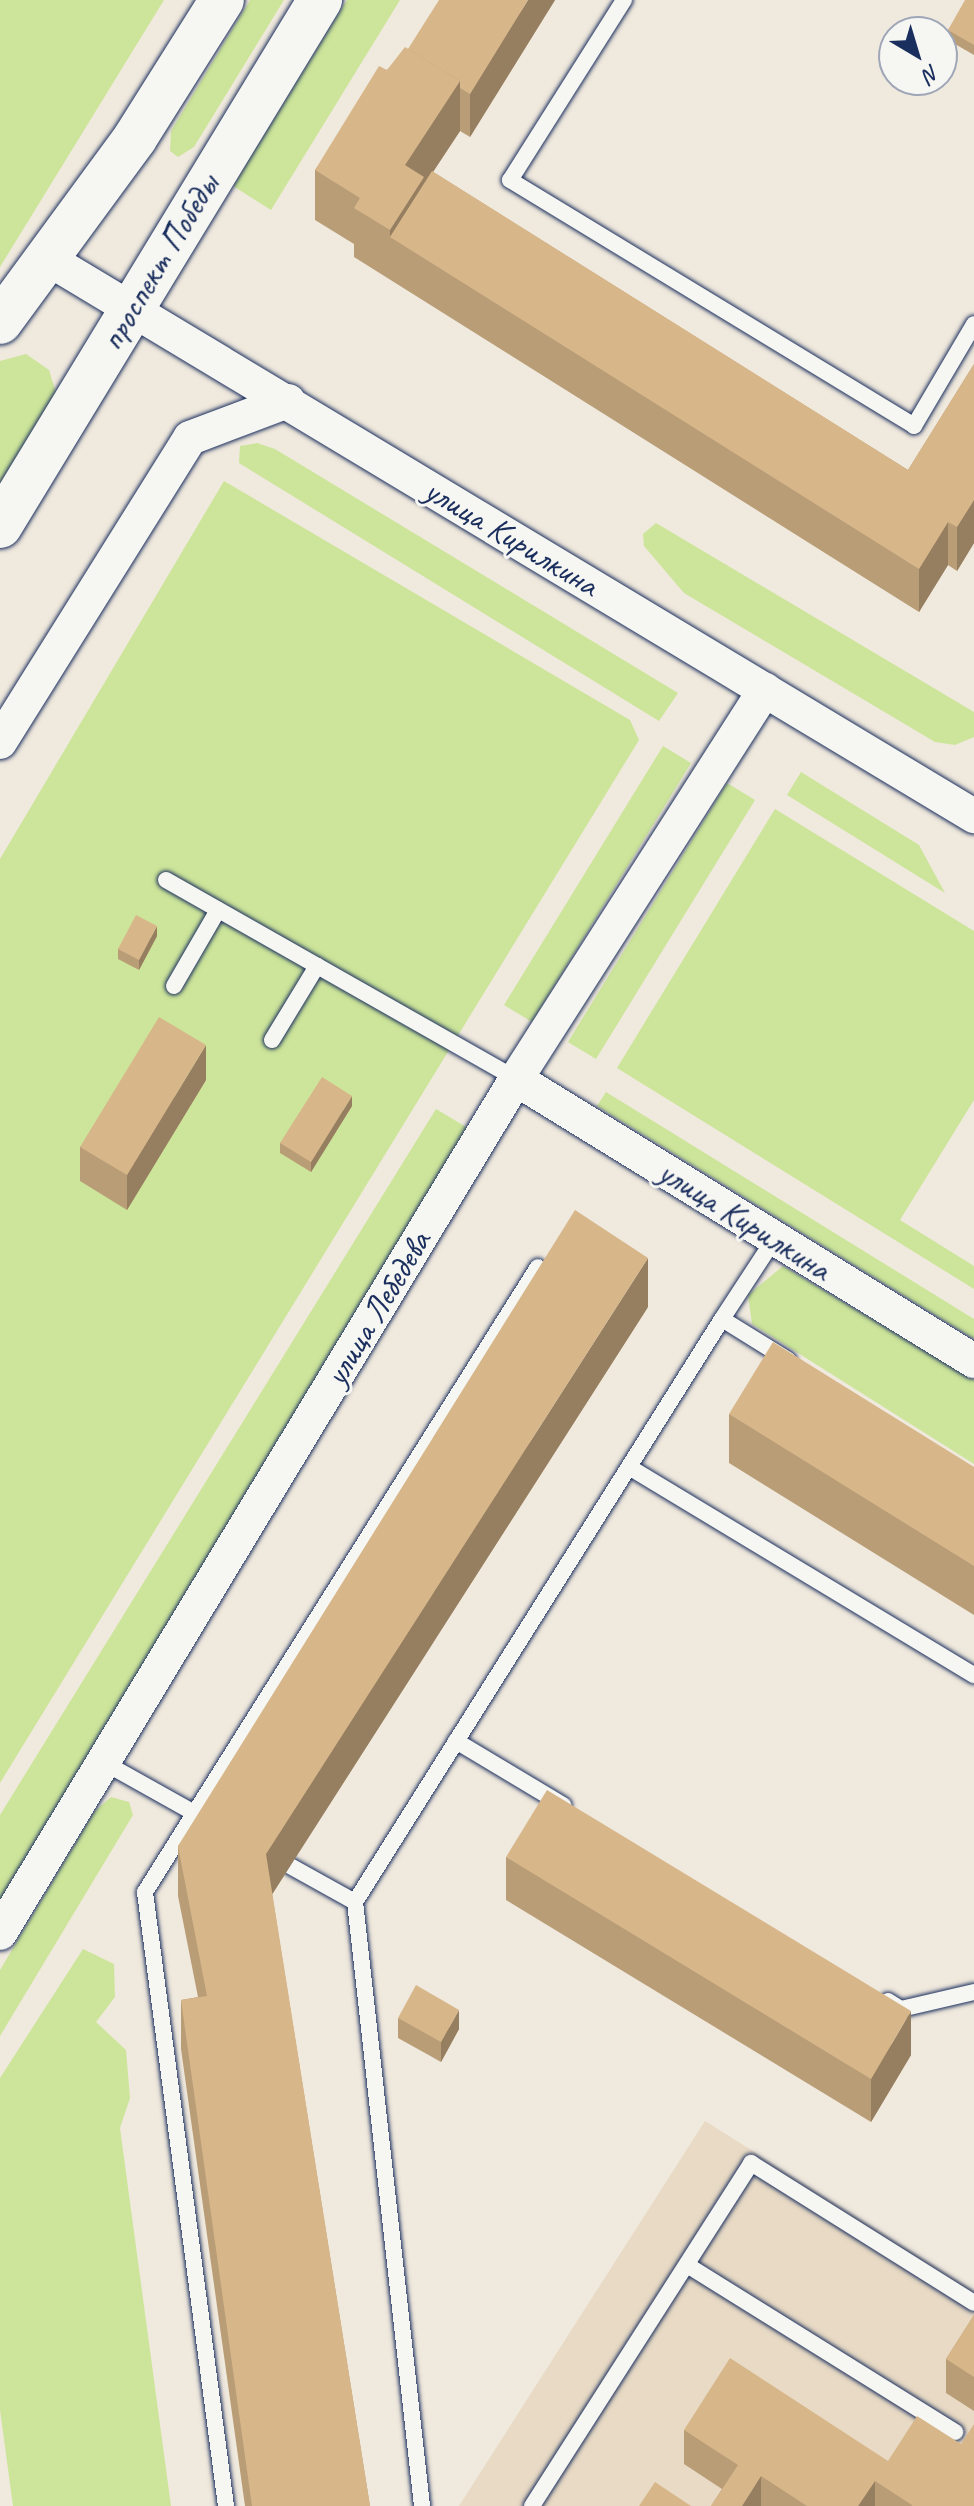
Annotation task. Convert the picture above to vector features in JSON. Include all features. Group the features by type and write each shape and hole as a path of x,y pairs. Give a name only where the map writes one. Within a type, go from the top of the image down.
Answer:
{"main road":[{"path":"0,322 48,259 222,0"},
{"name":"проспект Победы","path":"0,526 320,0"}],"street":[{"name":"улица Кирилкина","path":"48,259 765,690 972,810"},
{"path":"0,742 190,438 288,401"},
{"name":"улица Лебедева","path":"0,1933 516,1079 765,690"},
{"name":"улица Кирилкина","path":"516,1079 974,1361"}],"lane":[{"path":"624,0 510,180 914,426 974,324"},
{"path":"166,880 516,1079"},
{"path":"174,986 218,910"},
{"path":"272,1040 317,966"},
{"path":"422,2506 355,1902 775,1238"},
{"path":"226,2506 145,1892 538,1267"},
{"path":"722,1319 802,1368"},
{"path":"629,1467 974,1675"},
{"path":"456,1741 577,1814"},
{"path":"103,1762 221,1828"},
{"path":"290,1866 355,1902"},
{"path":"874,1993 901,2009 974,1992"},
{"path":"532,2506 751,2163 974,2303"},
{"path":"687,2265 955,2432"}],"shaded area":[{"path":"705,2121 974,2290 974,2506 459,2506"}],"green space":[{"path":"0,0 164,0 0,267"},
{"path":"250,0 284,0 194,147 178,157 170,151 171,131"},
{"path":"347,0 400,0 271,210 233,186"},
{"path":"26,354 49,370 57,396 0,496 0,361"},
{"path":"257,443 275,449 678,693 659,721 239,463 240,446"},
{"path":"224,481 630,720 639,740 0,1783 0,859"},
{"path":"656,523 974,712 974,737 955,745 935,742 684,593 644,546 643,534"},
{"path":"663,746 691,763 532,1022 504,1005"},
{"path":"801,772 919,845 945,893 787,795"},
{"path":"727,783 755,800 596,1059 568,1042"},
{"path":"775,809 974,931 974,1100 900,1220 974,1266 974,1289 617,1068"},
{"path":"606,1092 974,1319 974,1339 597,1106"},
{"path":"436,1109 473,1131 0,1904 0,1815"},
{"path":"783,1266 974,1380 974,1464 752,1324 748,1295"},
{"path":"111,1797 129,1802 133,1815 0,2036 0,1970 94,1812"},
{"path":"83,1949 114,1964 115,1997 96,2022 126,2050 130,2098 120,2128 171,2506 13,2506 0,2410 0,2078"}],"building":[{"path":"439,0 528,0 470,94 460,88 460,81 408,49"},
{"path":"965,0 974,0 974,45 958,36 956,16"},
{"path":"405,47 460,81 405,165 424,177 390,230 354,208 360,198 315,170 379,66 387,70"},
{"path":"432,171 908,470 974,364 974,500 957,527 948,522 919,569 390,237"},
{"path":"136,915 157,926 139,960 118,949"},
{"path":"159,1017 206,1045 127,1175 80,1147"},
{"path":"322,1077 352,1096 311,1162 280,1143"},
{"path":"575,1210 648,1258 266,1854 370,2506 252,2506 181,2000 207,1996 178,1846"},
{"path":"773,1342 974,1467 974,1566 729,1414"},
{"path":"547,1790 911,2011 871,2079 506,1857"},
{"path":"416,1985 459,2010 441,2042 398,2018"},
{"path":"974,2315 974,2377 946,2359"},
{"path":"730,2358 888,2461 917,2416 961,2444 974,2424 974,2506 912,2506 875,2481 858,2506 807,2506 761,2476 742,2506 711,2506 738,2465 684,2430"},
{"path":"655,2482 691,2506 639,2506"}]}
